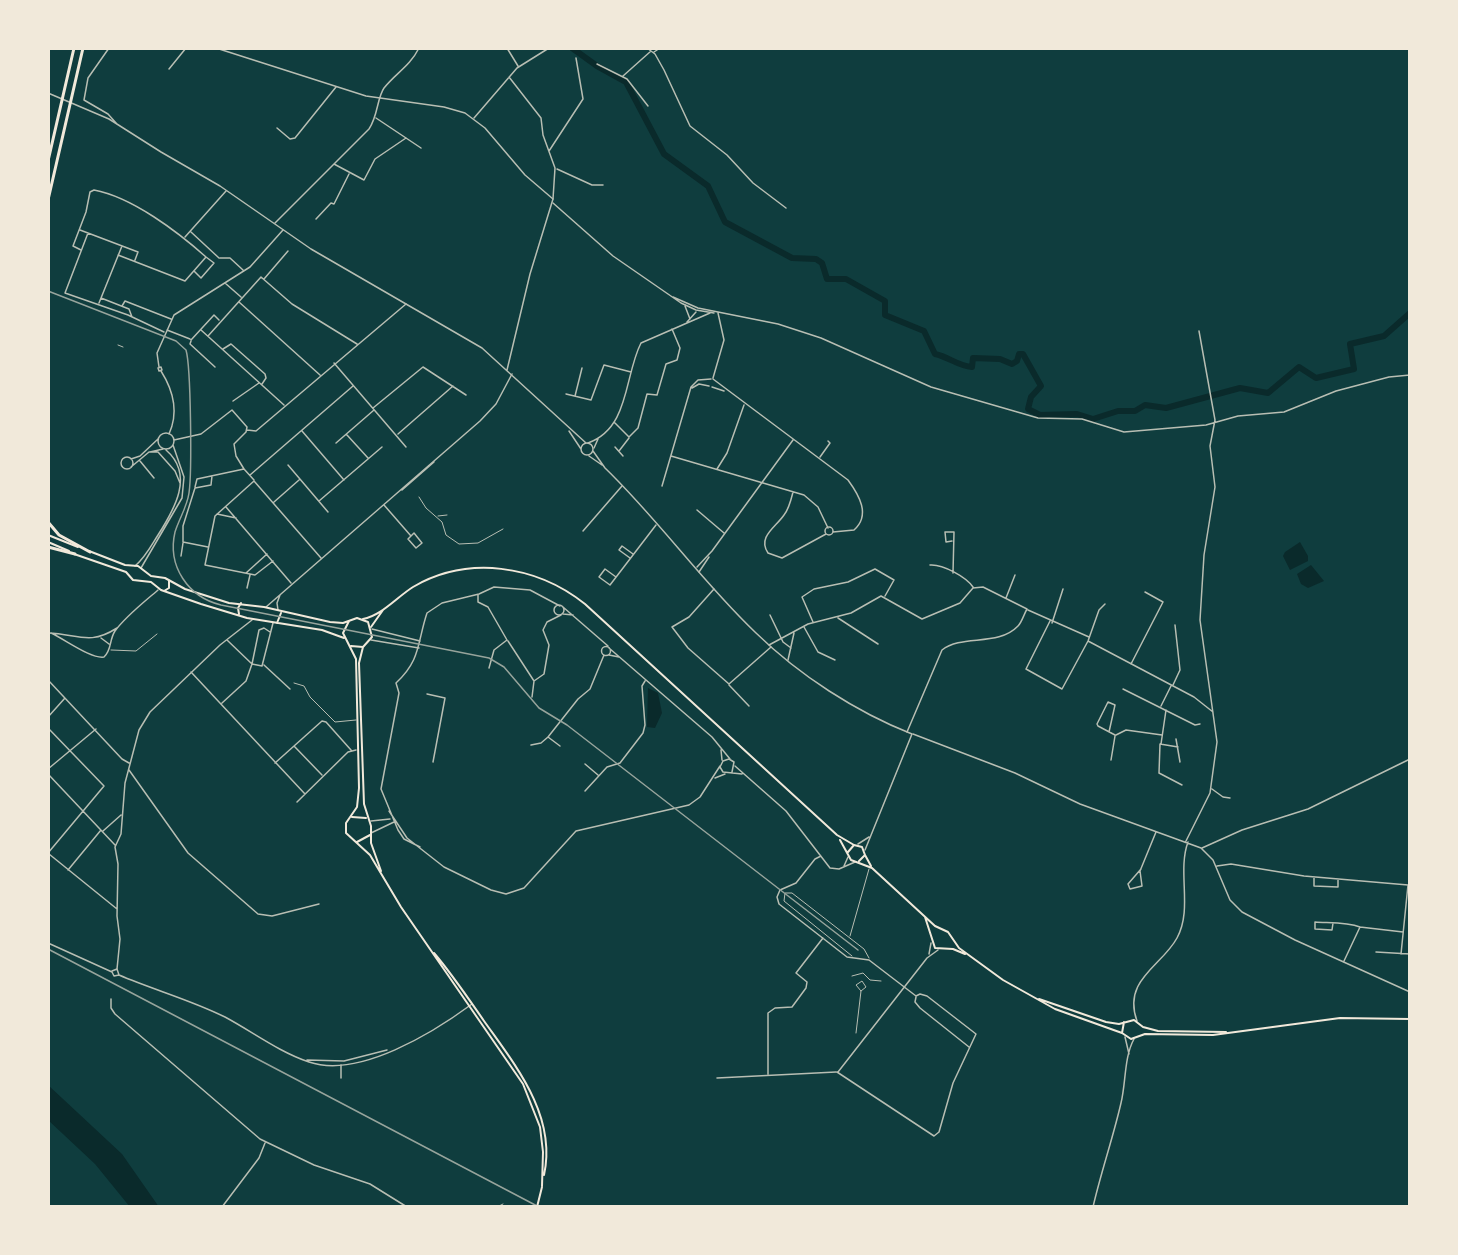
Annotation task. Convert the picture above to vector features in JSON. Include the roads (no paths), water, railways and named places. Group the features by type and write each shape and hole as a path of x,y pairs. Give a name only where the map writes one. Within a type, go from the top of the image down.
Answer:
{"highway":[{"path":"48,162 74,48"},
{"path":"48,200 83,48"},
{"path":"48,522 59,535 90,552"},
{"path":"48,547 75,554"}],"main road":[{"path":"48,535 160,578 168,579 209,597 330,622 363,619 428,580 449,573 478,568 526,573 568,592 837,835 865,853 871,869"},
{"path":"48,542 129,574 133,580 139,579 156,585 158,589 240,616 325,631 344,638 351,646 357,667 358,798 351,817 346,823 345,832 350,839 368,852 428,947 471,1005 521,1080 532,1103 542,1143 542,1186 537,1207"},
{"path":"129,574 133,566"},
{"path":"139,579 142,570"},
{"path":"156,585 160,578"},
{"path":"164,591 169,587 168,579"},
{"path":"240,616 238,609 242,603"},
{"path":"386,606 372,628 370,641 363,647 359,669 362,784 370,835 386,882"},
{"path":"277,623 282,618 280,611"},
{"path":"363,619 372,628"},
{"path":"344,638 343,630 349,621"},
{"path":"351,646 363,647"},
{"path":"351,817 359,815 368,819"},
{"path":"357,842 370,835"},
{"path":"837,835 848,854 871,869 923,915 949,933 952,940 970,957 1031,996 1058,1010 1122,1033 1125,1037 1209,1035 1340,1018 1410,1019"},
{"path":"848,854 855,845"},
{"path":"857,861 865,853"},
{"path":"923,915 932,935 932,944 938,950 947,948 970,957"},
{"path":"932,935 942,929"},
{"path":"947,948 952,940"},
{"path":"1031,996 1092,1018 1124,1023 1130,1020 1138,1022 1139,1035"},
{"path":"1122,1033 1124,1023"},
{"path":"1140,1026 1180,1032 1238,1031"}],"street":[{"path":"109,48 88,78 84,98 108,114 117,124"},
{"path":"170,69 186,48"},
{"path":"216,48 226,49 336,87 381,98 447,107 474,118 527,178 554,199"},
{"path":"275,224 367,131 376,117 383,90 411,63 419,48"},
{"path":"507,48 519,66"},
{"path":"474,118 519,66 549,48"},
{"path":"647,48 652,52 690,126 727,154 753,183 786,208"},
{"path":"622,76 660,48"},
{"path":"549,151 583,98 576,58"},
{"path":"597,64 622,76 648,106"},
{"path":"507,370 530,274 554,199 555,168 543,135 541,117 509,77"},
{"path":"277,128 290,139 295,138 336,87"},
{"path":"48,93 117,124 226,191 283,230 483,348 566,428 587,443 605,468"},
{"path":"376,117 421,148"},
{"path":"334,164 364,180 375,159 406,138"},
{"path":"555,168 592,184 603,185"},
{"path":"316,219 331,203 334,204 350,174"},
{"path":"81,250 73,246 80,230 90,192 94,190 114,194 185,238 214,263"},
{"path":"185,238 226,191"},
{"path":"553,203 615,258 685,306 718,313"},
{"path":"80,230 138,252 135,261"},
{"path":"169,434 173,423 173,394 156,356 171,319 179,311 244,272 283,230"},
{"path":"190,231 219,258 230,258 244,272"},
{"path":"88,233 64,293 94,305 99,304 191,340"},
{"path":"99,304 122,246"},
{"path":"208,336 288,251"},
{"path":"118,255 185,281 206,257"},
{"path":"194,271 201,278 219,258"},
{"path":"262,278 292,304 357,344"},
{"path":"225,283 242,298"},
{"path":"673,297 698,310 784,326 839,345 927,386 1038,417 1082,418 1124,432 1214,424 1238,416 1284,412 1336,391 1389,376 1410,375"},
{"path":"101,298 130,310 133,318"},
{"path":"123,306 125,301 171,319"},
{"path":"239,302 320,375"},
{"path":"247,430 255,431 407,304"},
{"path":"685,306 690,319"},
{"path":"697,319 698,310"},
{"path":"687,322 698,310"},
{"path":"581,450 587,443 600,436 620,415 641,343 711,313"},
{"path":"713,379 724,340 718,313"},
{"path":"214,367 190,344 214,315 221,321"},
{"path":"644,393 657,394 666,364 677,360 680,347 672,328"},
{"path":"201,330 285,405"},
{"path":"1138,1022 1135,1004 1141,980 1179,933 1184,904 1183,857 1187,842 1211,789 1217,742 1214,713 1204,664 1200,613 1207,529 1215,487 1210,448 1214,424 1212,401 1199,331"},
{"path":"223,349 230,343 266,375 261,383 233,402"},
{"path":"118,345 123,347"},
{"path":"236,361 243,354"},
{"path":"334,363 406,447"},
{"path":"566,394 592,400 603,365 632,372"},
{"path":"336,443 422,367 466,395"},
{"path":"574,397 582,368"},
{"path":"264,607 488,414 512,374"},
{"path":"662,486 689,392 696,381 713,379"},
{"path":"713,379 728,393 846,478 858,494 862,507 861,520 856,529 826,534 782,558 768,553 764,547 765,538 786,513 793,492"},
{"path":"709,380 711,386"},
{"path":"711,386 716,382"},
{"path":"689,392 698,384 711,386 728,393"},
{"path":"250,475 353,386"},
{"path":"397,436 454,386"},
{"path":"618,451 638,428 648,394"},
{"path":"717,470 727,453 744,404"},
{"path":"174,440 201,434 230,410 244,423 247,430"},
{"path":"614,422 629,438"},
{"path":"566,428 581,450 605,468 622,485 714,589 770,646 871,716 912,734 1015,772 1077,803 1202,848 1216,867 1229,898 1238,909 1312,948 1410,992"},
{"path":"247,430 234,444 236,456 244,469 321,559"},
{"path":"301,431 344,480"},
{"path":"169,434 162,434 140,456 124,458 121,464 125,469 131,467 149,452 173,445"},
{"path":"169,434 174,440"},
{"path":"346,434 368,459"},
{"path":"587,455 594,450 600,436"},
{"path":"133,566 145,556 172,512 181,487 178,471 159,445 158,439"},
{"path":"142,570 182,498 184,477 173,445 174,440"},
{"path":"699,572 794,440"},
{"path":"819,457 830,442 828,441"},
{"path":"319,501 382,447"},
{"path":"615,447 623,456"},
{"path":"149,452 162,456 175,471 181,487"},
{"path":"671,456 793,492 815,503 828,528 833,532"},
{"path":"130,459 131,467"},
{"path":"140,460 154,478"},
{"path":"288,465 328,512"},
{"path":"181,556 183,524 196,479 244,469"},
{"path":"195,488 211,485 212,476"},
{"path":"273,502 300,479"},
{"path":"254,481 216,514 206,566 256,575 273,561"},
{"path":"584,531 622,485"},
{"path":"419,497 427,509 443,524 448,537 463,545 478,543 503,529"},
{"path":"384,505 411,536"},
{"path":"225,506 292,584"},
{"path":"697,510 725,534"},
{"path":"216,514 236,518"},
{"path":"436,516 447,515"},
{"path":"616,577 605,569 600,577 610,585 657,524"},
{"path":"826,534 828,528"},
{"path":"414,533 422,543 416,548 408,539 411,536 414,533"},
{"path":"952,541 953,573"},
{"path":"183,542 208,547"},
{"path":"630,558 619,550 622,546 633,555"},
{"path":"696,568 712,551"},
{"path":"245,573 267,554"},
{"path":"930,566 939,565 969,581 974,588"},
{"path":"729,684 770,646 781,639 813,622 838,617 884,597 894,580 875,569 848,582 804,594 802,597 813,622"},
{"path":"247,588 250,574"},
{"path":"1006,598 1016,575"},
{"path":"884,597 923,619 960,603 974,588 981,586 1051,622 1090,637"},
{"path":"730,759 721,764 699,799 686,806 574,832 524,888 511,894 493,891 446,868 422,848 405,840 392,818 381,787 399,693 396,683 410,669 420,648 426,616 432,608 496,587 528,590 561,606 645,680 664,693 720,746 730,759 735,766 786,811 832,868 843,868 857,861"},
{"path":"50,633 86,640 100,638 118,627 158,589"},
{"path":"714,589 689,617 675,624 671,629 749,706"},
{"path":"1063,589 1051,622 1026,669 1059,688 1064,687 1090,637 1099,610 1105,604"},
{"path":"1131,664 1163,602 1144,592"},
{"path":"280,611 277,602 281,594"},
{"path":"477,595 478,602 488,607 534,681 532,697"},
{"path":"548,598 556,614 574,616"},
{"path":"554,610 561,606"},
{"path":"561,606 561,615"},
{"path":"907,732 942,650 950,645 989,640 1016,628 1027,609"},
{"path":"534,681 544,674 549,646 543,633 546,624 561,615"},
{"path":"770,615 781,639 791,648"},
{"path":"243,625 244,617"},
{"path":"838,617 878,644"},
{"path":"119,975 117,969 120,947 116,846 121,834 128,770 146,718 226,639 253,619"},
{"path":"263,665 273,623"},
{"path":"1160,707 1180,671 1175,625"},
{"path":"50,633 83,646 88,655 100,658 107,655 110,650 109,644 118,627"},
{"path":"803,627 818,652 835,660"},
{"path":"222,704 247,680 259,630 264,628 270,632"},
{"path":"372,628 421,641"},
{"path":"788,660 795,633"},
{"path":"110,650 136,651 157,634"},
{"path":"100,638 109,644"},
{"path":"531,745 541,743 548,737 578,699 590,688 604,655 599,638"},
{"path":"226,639 252,664 263,665 290,689"},
{"path":"83,646 86,640"},
{"path":"489,669 494,650 507,640"},
{"path":"370,641 420,648"},
{"path":"1088,641 1198,699 1214,713"},
{"path":"602,648 609,647"},
{"path":"608,655 609,647"},
{"path":"604,655 621,658"},
{"path":"191,672 305,794"},
{"path":"48,680 122,759 130,763"},
{"path":"585,791 608,766 620,763 643,734 645,725 642,686 645,680"},
{"path":"294,684 304,686 310,697 336,723 358,720"},
{"path":"1123,689 1195,724 1200,724"},
{"path":"427,694 445,698 433,762"},
{"path":"48,717 65,698"},
{"path":"1109,732 1115,705 1108,702 1096,724 1109,732 1115,735"},
{"path":"1166,710 1160,744 1159,773 1182,785"},
{"path":"275,763 323,721 351,750"},
{"path":"48,728 104,787 48,853 117,909"},
{"path":"48,769 96,729"},
{"path":"1115,735 1126,730 1162,735"},
{"path":"865,853 912,734"},
{"path":"1111,760 1115,735"},
{"path":"548,737 560,746"},
{"path":"1176,739 1180,762"},
{"path":"1160,744 1178,747"},
{"path":"294,746 323,776"},
{"path":"720,746 721,764 723,772 727,774"},
{"path":"297,802 351,750 359,750"},
{"path":"1202,848 1242,830 1308,808 1410,759"},
{"path":"585,764 599,776"},
{"path":"732,772 735,766"},
{"path":"128,770 188,853 258,914 272,916 319,904"},
{"path":"712,781 732,772 744,774"},
{"path":"48,774 116,846"},
{"path":"1211,789 1223,797 1230,798"},
{"path":"68,870 102,830 122,814"},
{"path":"368,819 392,818"},
{"path":"370,835 394,822"},
{"path":"1141,868 1142,886 1130,889 1128,884 1141,868 1156,831"},
{"path":"855,845 871,834"},
{"path":"843,868 848,854"},
{"path":"821,856 814,859 796,883 782,888 777,895 779,904 854,959 869,960"},
{"path":"1216,867 1231,864 1315,877 1408,885 1401,954"},
{"path":"849,938 871,869"},
{"path":"1315,877 1314,886 1338,887 1338,878"},
{"path":"854,959 848,950 784,901 784,894 790,892 865,950 869,960 916,996"},
{"path":"1333,923 1332,930 1315,929 1315,922 1333,923 1404,932"},
{"path":"1344,962 1360,927"},
{"path":"768,1074 768,1014 773,1008 791,1008 806,988 807,982 796,973 823,938"},
{"path":"48,943 112,972 114,976 119,975 211,1010 316,1064 364,1060 429,1033 471,1005"},
{"path":"927,958 932,944"},
{"path":"837,1072 927,958 938,950"},
{"path":"1376,952 1410,954"},
{"path":"112,972 117,969"},
{"path":"852,976 864,974 869,979 881,981"},
{"path":"856,1033 861,991"},
{"path":"717,1078 837,1072 930,1136 935,1136 939,1132 952,1087 976,1034 927,996 920,994 916,996"},
{"path":"916,996 915,1001 918,1007 969,1047"},
{"path":"111,999 111,1008 115,1014 266,1142 314,1165 370,1184 407,1207"},
{"path":"1125,1037 1128,1058"},
{"path":"1093,1207 1102,1166 1121,1103 1128,1058 1135,1038"},
{"path":"341,1063 341,1078"},
{"path":"222,1207 259,1158 266,1142"},
{"path":"497,1207 503,1204"}],"water":[{"path":"1300,542 1308,556 1308,561 1290,570 1283,556 1285,552"},
{"path":"1311,565 1324,581 1308,588 1301,584 1297,574"},
{"path":"648,688 658,693 662,713 655,728 647,727"},
{"path":"48,1085 122,1154 159,1207 130,1207 95,1164 48,1120"}],"waterway":[{"path":"572,48 597,66 626,82 664,154 708,186 725,222 792,258 816,259 822,263 827,279 846,279 885,301 885,315 924,331 935,354 972,367 973,358 1000,359 1012,364 1017,361 1019,354 1023,354 1041,386 1031,397 1028,409 1040,415 1077,414 1093,419 1118,411 1135,411 1145,405 1166,408 1240,388 1268,393 1299,367 1316,378 1354,369 1350,344 1384,336 1410,313"}],"tram line":[{"path":"48,291 176,341 186,350 190,397 190,482 188,498 175,532 173,545 177,568 190,587 199,595 221,605 489,658 504,667 539,708 567,725 858,950"}],"railway":[{"path":"48,949 539,1207"}]}
